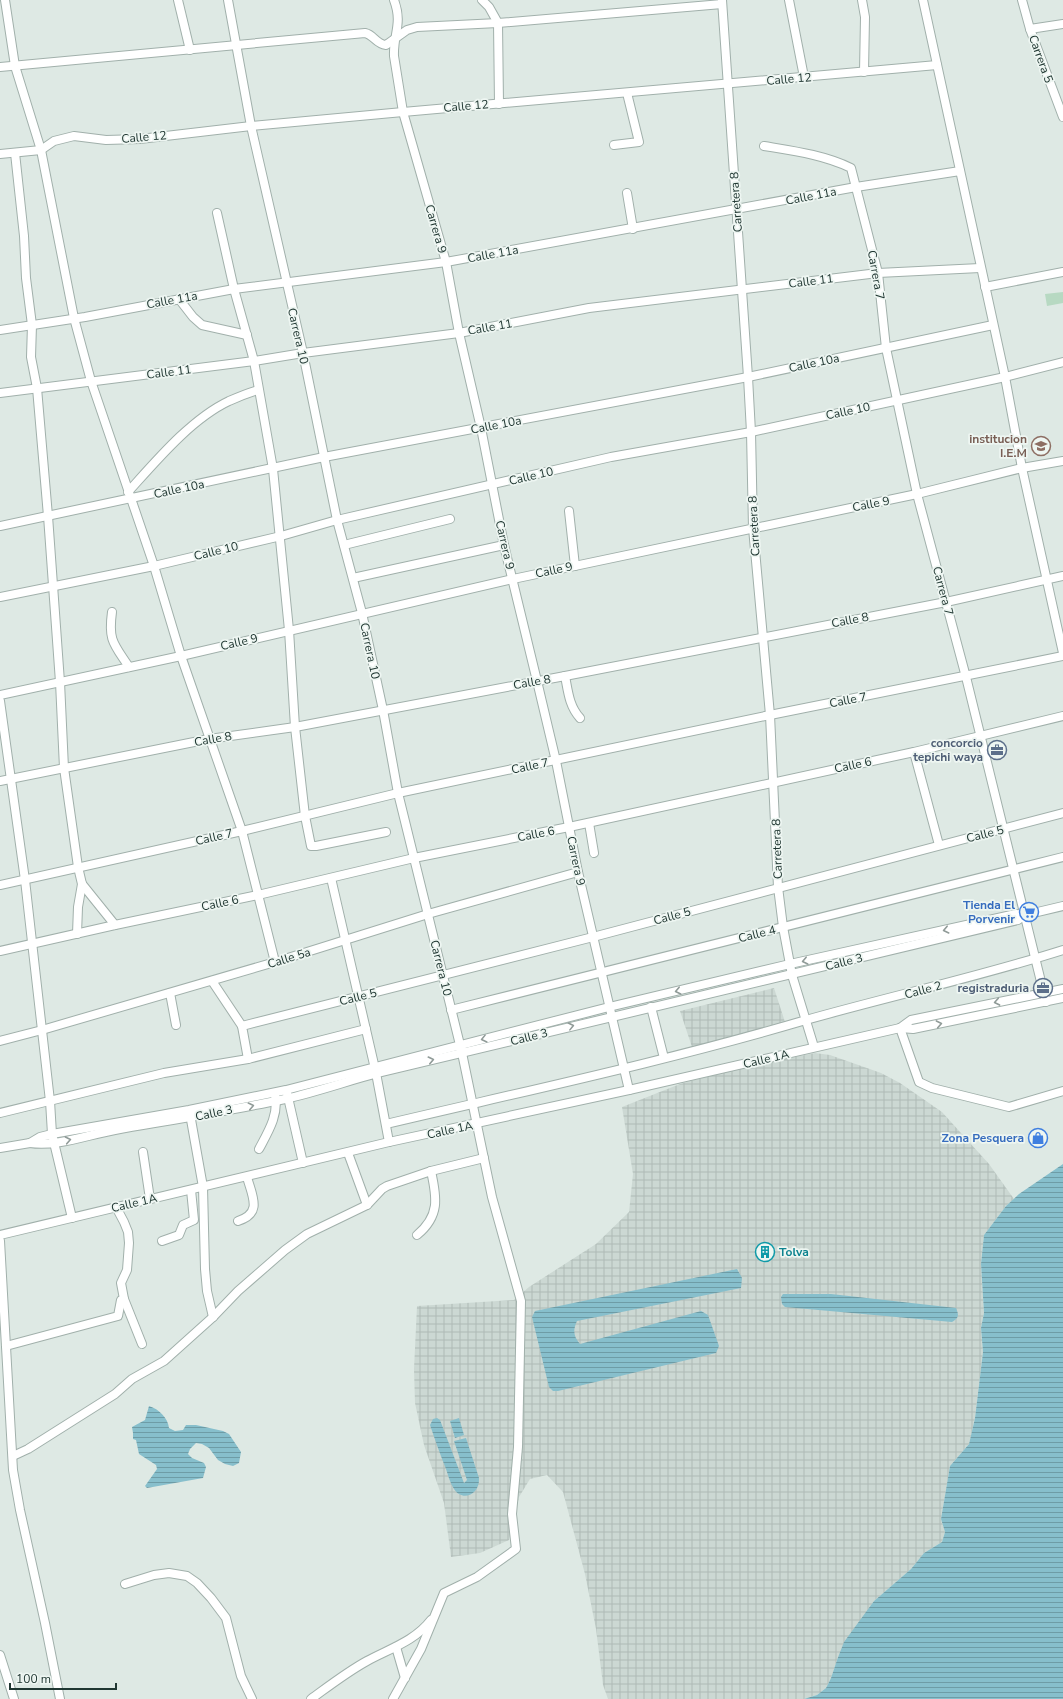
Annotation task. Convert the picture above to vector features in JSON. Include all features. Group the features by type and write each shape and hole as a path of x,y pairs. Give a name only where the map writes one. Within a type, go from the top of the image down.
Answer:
{"street":[{"path":"5,0 15,66 41,150 74,318 91,381 154,566 181,656 242,831 275,962"},
{"path":"178,0 190,50"},
{"name":"Carrera 10","path":"228,0 251,126 303,353 337,520 362,613 383,710 398,793 461,1049 492,1197 521,1301 518,1448 512,1514 516,1549 477,1578 444,1593 435,1615"},
{"name":"Carrera 9","path":"394,0 398,11 398,27 394,56 403,112 446,262 459,332 493,484 504,545 556,761 568,827 629,1090"},
{"path":"482,0 489,7 498,23 499,104"},
{"path":"789,0 804,78"},
{"path":"862,0 865,17 864,72"},
{"path":"923,0 980,268 1005,377 1022,468 1063,652"},
{"name":"Carrera 5","path":"1022,0 1030,29 1063,117"},
{"path":"0,67 365,33 370,34 380,44 388,44 407,30 417,27 498,23 722,2"},
{"name":"Carretera 8","path":"722,2 748,377 753,528 770,715 778,887 783,927 792,975 814,1048"},
{"path":"1030,29 1063,24"},
{"name":"Calle 12","path":"0,154 41,150 54,140 74,136 106,140 140,139 251,126 728,85 937,65"},
{"path":"614,145 639,142 627,93"},
{"name":"Carrera 7","path":"764,146 800,152 851,168 878,273 886,348 896,401 917,494 966,677 979,736 1004,829 1046,1002"},
{"path":"15,153 24,236 26,278 32,326 31,357 37,388 48,516 60,682 64,768 78,868 82,884 78,907 77,934"},
{"name":"Calle 11a","path":"0,330 32,326 234,289 446,262 856,187 960,171"},
{"path":"627,193 633,229"},
{"path":"217,213 234,289 254,362 273,469 281,536 295,727 305,816 312,847 386,832"},
{"name":"Calle 11","path":"0,394 91,381 254,362 303,353 459,332 589,308 878,273 980,268"},
{"path":"985,287 1063,272"},
{"path":"179,299 202,325 247,335"},
{"name":"Calle 10a","path":"0,526 129,496 273,469 324,457 748,377 993,325"},
{"name":"Calle 10","path":"0,597 154,566 281,536 337,520 493,484 611,458 751,432 896,401 1005,377 1063,362"},
{"path":"129,496 182,436 207,415 228,402 258,390"},
{"name":"Calle 9","path":"0,695 181,656 513,579 917,494 1022,468 1063,461"},
{"path":"569,511 575,566"},
{"path":"344,545 450,519"},
{"path":"352,578 504,545"},
{"name":"Calle 8","path":"0,782 209,739 295,727 565,676 763,636 946,602 1063,576"},
{"path":"112,612 110,625 112,639 130,667"},
{"name":"Calle 7","path":"0,885 242,831 398,793 770,715 966,677 1063,656"},
{"path":"565,676 570,701 580,718"},
{"path":"0,701 25,880 50,1101 52,1134 72,1218"},
{"name":"Calle 6","path":"0,951 258,895 414,858 589,823 914,752 1063,716"},
{"path":"914,752 939,845"},
{"name":"Calle 5","path":"242,1026 593,937 1063,813"},
{"path":"589,823 594,853"},
{"name":"Calle 4","path":"451,1010 1063,857"},
{"name":"Calle 5a","path":"0,1041 212,981 428,914 578,872"},
{"path":"331,878 376,1070 389,1142"},
{"path":"82,884 115,925"},
{"name":"Calle 3","path":"461,1049 609,1007 790,964 1016,914 1025,915 1063,906"},
{"name":"Calle 3","path":"0,1148 30,1143 43,1145 276,1097 461,1049 792,975 1018,920 1025,915"},
{"name":"Calle 2","path":"386,1124 664,1058 1063,950"},
{"path":"212,981 242,1026 248,1059"},
{"name":"Calle 1A","path":"900,1028 911,1020 1063,989"},
{"path":"170,993 176,1025"},
{"name":"Calle 1A","path":"0,1235 150,1199 203,1188 389,1142 477,1124 900,1028 913,1029 1063,998"},
{"path":"651,1007 664,1058"},
{"path":"900,1028 919,1082 932,1088 1009,1107 1063,1091"},
{"path":"0,1113 164,1073 248,1059 366,1029"},
{"path":"287,1094 303,1163"},
{"path":"259,1149 270,1130 276,1108 276,1097"},
{"path":"190,1114 203,1188 205,1269 207,1291 213,1317"},
{"name":"Calle 3","path":"30,1143 40,1137 52,1134 190,1114"},
{"path":"143,1152 150,1199"},
{"path":"348,1153 367,1205"},
{"path":"13,1456 28,1449 108,1399 132,1379 164,1361 213,1317 238,1291 285,1250 306,1234 367,1205 382,1189 388,1186 431,1172 484,1158"},
{"path":"417,1235 426,1229 432,1220 436,1206 436,1190 431,1172"},
{"path":"238,1221 246,1218 254,1209 247,1177"},
{"path":"162,1241 179,1235 183,1225 194,1220 191,1190"},
{"path":"116,1207 128,1232 129,1243 127,1270 121,1283 124,1299 142,1344"},
{"path":"0,1241 13,1470 60,1699"},
{"path":"6,1346 118,1316 120,1313 121,1300 124,1299"},
{"path":"125,1584 154,1575 169,1573 187,1576 197,1583 211,1598 226,1618 241,1676 252,1699"},
{"path":"311,1699 355,1668 396,1647 427,1626 435,1615"},
{"path":"393,1699 422,1649 435,1615"},
{"path":"396,1647 405,1678"},
{"path":"0,1655 14,1699"}],"shaded area":[{"path":"774,988 785,1022 692,1047 680,1011"},
{"path":"815,1053 830,1055 881,1073 900,1083 942,1112 989,1164 1014,1199 1006,1206 984,1235 981,1264 984,1313 981,1328 983,1352 975,1418 969,1444 950,1466 941,1519 945,1532 942,1542 924,1553 911,1569 874,1601 837,1660 826,1688 817,1695 804,1699 608,1699 603,1685 596,1629 585,1574 563,1492 547,1475 530,1479 519,1497 509,1540 480,1553 451,1557 444,1503 424,1445 415,1403 414,1369 417,1306 514,1300 529,1287 596,1244 629,1212 633,1174 622,1107 680,1084 727,1071"}],"green space":[{"path":"1063,292 1063,303 1047,306 1045,294"}],"water":[{"path":"1063,1164 1063,1699 804,1699 817,1695 826,1688 844,1642 874,1601 911,1569 924,1553 942,1542 945,1532 941,1519 950,1466 969,1444 975,1418 983,1352 981,1328 984,1313 981,1264 984,1235 1006,1206 1019,1194"},
{"path":"737,1269 742,1278 741,1288 577,1321 574,1333 580,1344 701,1311 708,1315 719,1346 716,1353 558,1391 553,1391 549,1387 532,1317 535,1311"},
{"path":"783,1294 831,1294 956,1308 958,1316 952,1322 785,1307 782,1304 781,1297"},
{"path":"149,1406 162,1414 167,1421 169,1428 175,1431 183,1430 186,1425 196,1425 223,1431 229,1434 241,1452 239,1463 233,1466 225,1464 218,1460 209,1448 202,1444 196,1443 190,1449 188,1454 192,1458 204,1463 206,1467 203,1478 147,1488 145,1486 157,1469 156,1465 139,1454 136,1440 133,1439 132,1427 145,1420"},
{"path":"437,1418 440,1420 464,1483 467,1480 454,1441 466,1438 479,1478 477,1489 470,1495 466,1496 457,1493 450,1482 430,1425 433,1419"},
{"path":"459,1418 464,1435 455,1438 450,1421"}],"place":[{"name":"institucion I.E.M","path":"1041,446"},
{"name":"concorcio tepichi waya","path":"997,750"},
{"name":"Tienda El Porvenir","path":"1029,912"},
{"name":"registraduria","path":"1043,988"},
{"name":"Zona Pesquera","path":"1038,1138"},
{"name":"Tolva","path":"765,1252"}]}
